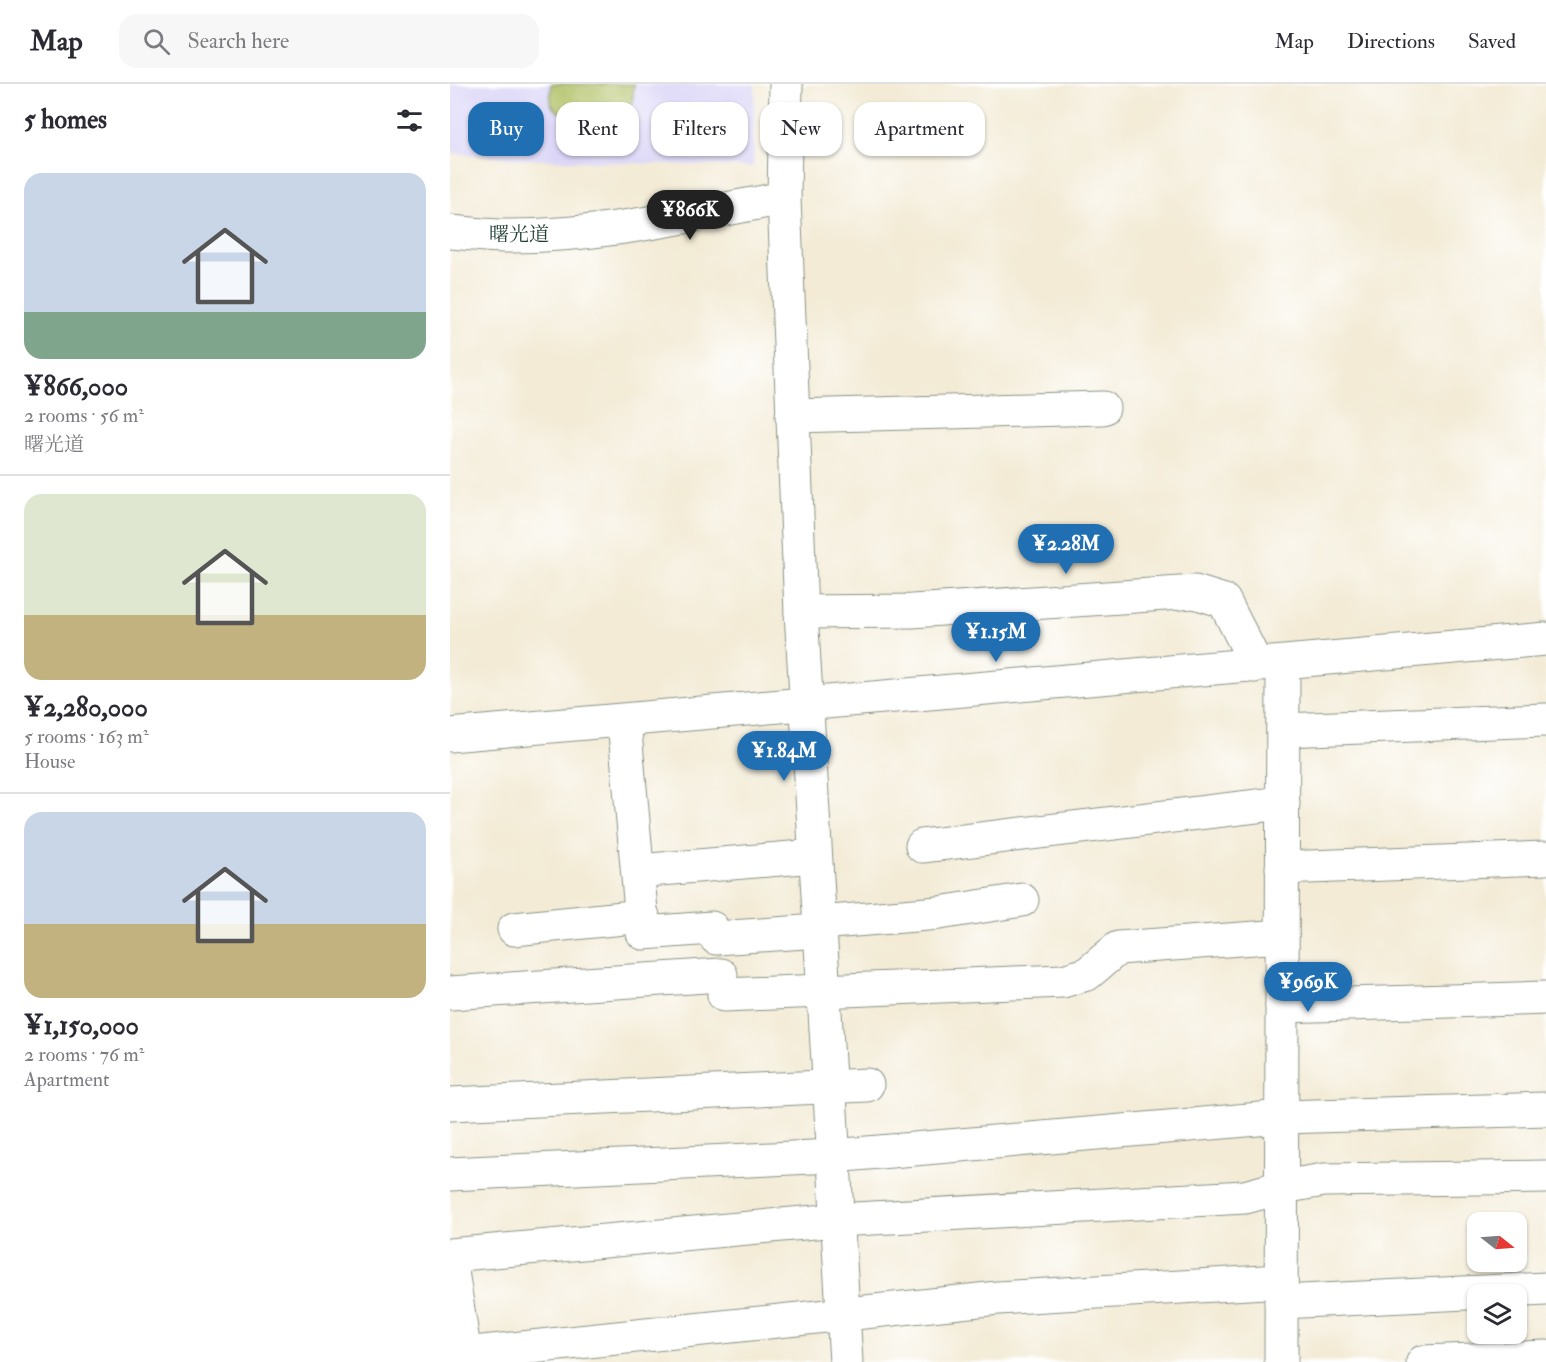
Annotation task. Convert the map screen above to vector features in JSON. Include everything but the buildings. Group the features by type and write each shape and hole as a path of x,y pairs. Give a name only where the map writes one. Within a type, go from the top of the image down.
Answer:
{"street":[{"path":"786,84 784,198 805,705 846,1362"},
{"name":"曙光道","path":"450,232 503,237 541,236 627,226 784,198"},
{"path":"792,416 1103,408"},
{"path":"801,612 912,611 1195,592 1224,600 1252,656 1268,664"},
{"path":"450,735 1546,639"},
{"path":"1268,664 1283,730 1281,1362"},
{"path":"1283,730 1546,720"},
{"path":"624,721 643,933 712,928 716,938 939,914 1022,900"},
{"path":"922,846 1283,803"},
{"path":"638,871 815,855"},
{"path":"1282,868 1546,858"},
{"path":"514,930 643,916"},
{"path":"450,993 722,985 823,990 1063,981 1087,974 1118,948 1282,936"},
{"path":"1282,1006 1546,998"},
{"path":"450,1104 867,1085"},
{"path":"450,1174 833,1156 1282,1117 1546,1109"},
{"path":"1546,1177 1324,1180 1282,1186 1245,1197 837,1220 450,1256 465,1358 998,1298 1546,1289"},
{"path":"1423,1362 1546,1357"}],"shaded area":[{"path":"450,84 755,84 753,167 484,156 544,156 544,102 468,102 468,155 450,153"}],"green space":[{"path":"551,84 634,84 632,102 556,102 556,110 551,103"}]}
